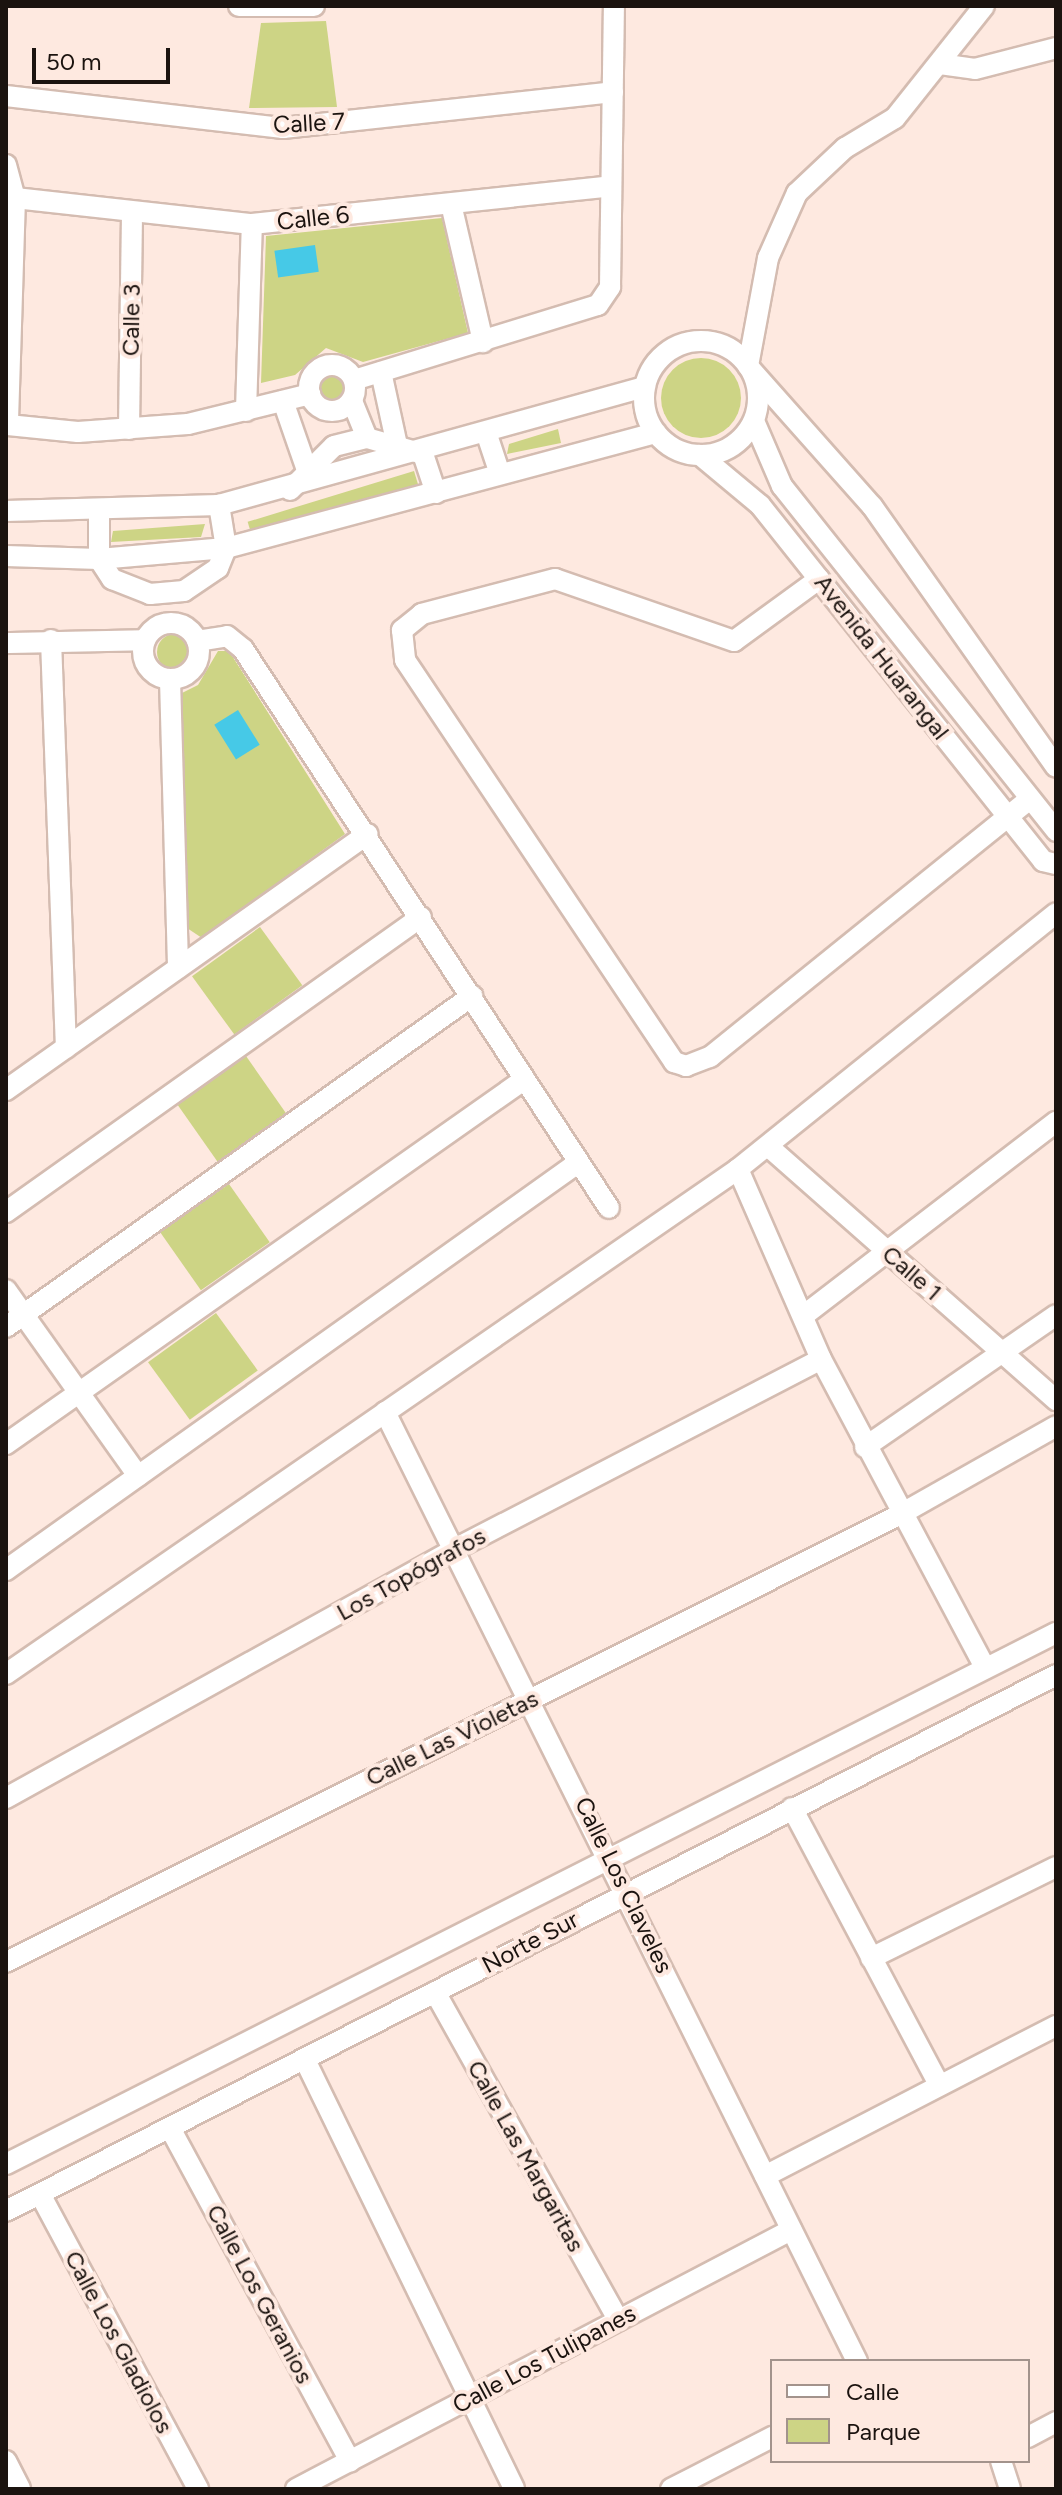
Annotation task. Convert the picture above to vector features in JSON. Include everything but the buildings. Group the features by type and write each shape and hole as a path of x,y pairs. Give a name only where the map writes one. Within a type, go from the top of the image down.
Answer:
{"street":[{"path":"239,6 314,6"},
{"path":"6,165 15,198 8,425 129,429 246,411 283,401 315,401 337,411 353,390 381,372 598,305 610,287 614,6"},
{"path":"6,556 99,559 226,548 656,433 700,455 732,446 754,421 750,369 768,258 797,193 845,148 895,118 984,6"},
{"path":"940,64 975,69 1056,48"},
{"name":"Calle 7","path":"6,96 283,128 613,92"},
{"name":"Calle 6","path":"15,198 252,224 611,186"},
{"path":"451,204 483,342"},
{"name":"Calle 3","path":"129,429 132,212"},
{"path":"246,411 252,224"},
{"path":"656,433 645,387 658,360 682,344 726,346 872,506 1056,767"},
{"path":"334,446 315,401 310,380 325,366 339,365 353,390 367,438"},
{"path":"381,372 396,441"},
{"path":"6,511 99,513 219,505 290,490 423,454 645,387"},
{"path":"283,401 306,467"},
{"name":"Avenida Huarangal","path":"754,421 782,486 1056,831"},
{"path":"487,435 500,474"},
{"path":"290,490 306,467 334,446 367,438 396,441 423,454 436,493"},
{"name":"Avenida Huarangal","path":"700,455 760,505 1043,861 1056,864"},
{"path":"99,513 99,559 112,579 150,594 184,591 218,568 226,548 219,505"},
{"path":"819,579 734,641 555,579 422,614 402,630 400,644 664,1052 686,1066 710,1057 1030,799"},
{"path":"170,679 194,667 184,591"},
{"path":"150,594 147,667 170,679"},
{"path":"6,643 192,634 227,636 243,649 367,834 609,1208"},
{"path":"51,640 66,1048"},
{"path":"170,679 178,968"},
{"path":"6,1090 367,834"},
{"path":"6,1674 769,1147 1056,913"},
{"path":"6,1212 421,917"},
{"path":"6,1327 472,996"},
{"path":"6,1444 525,1079"},
{"path":"803,1316 1056,1122"},
{"name":"Calle 1","path":"769,1147 1056,1400"},
{"path":"6,1570 579,1162"},
{"path":"738,1169 821,1359 899,1515 985,1668"},
{"path":"6,1290 138,1476"},
{"path":"865,1447 1000,1350 1056,1315"},
{"name":"Los Topógrafos","path":"6,1798 455,1549 821,1359"},
{"name":"Calle Los Claveles","path":"385,1412 629,1890 856,2359"},
{"name":"Calle Las Violetas","path":"6,1962 899,1515 1056,1426"},
{"name":"Norte Sur","path":"6,2164 1056,1633"},
{"name":"Norte Sur","path":"6,2211 305,2060 629,1890 1056,1675"},
{"path":"792,1808 939,2085"},
{"path":"871,1958 1056,1867"},
{"name":"Calle Las Margaritas","path":"435,1992 618,2320"},
{"path":"765,2176 1056,2026"},
{"path":"305,2060 514,2489"},
{"name":"Calle Los Geranios","path":"170,2128 350,2461"},
{"name":"Calle Los Gladiolos","path":"40,2194 198,2489"},
{"name":"Calle Los Tulipanes","path":"296,2489 791,2230"},
{"path":"1030,2436 1056,2422"},
{"path":"671,2489 770,2438"},
{"path":"6,2461 20,2489"},
{"path":"1002,2463 1010,2489"}],"green space":[{"path":"326,21 337,107 249,108 261,23"},
{"path":"442,218 468,333 363,362 326,348 295,375 261,383 266,236"},
{"path":"701,358 716,361 729,370 738,383 741,398 738,413 729,426 716,435 701,438 686,435 673,426 664,413 661,398 664,383 673,370 686,361"},
{"path":"332,369 345,374 350,387 345,400 332,405 319,400 314,387 319,374"},
{"path":"558,429 561,443 507,454 509,444"},
{"path":"414,471 418,484 252,535 248,522"},
{"path":"205,524 201,537 111,542 113,531"},
{"path":"175,634 188,639 193,652 188,665 175,670 162,665 157,652 162,639"},
{"path":"218,651 229,651 345,834 202,938 187,928 182,693 198,685"},
{"path":"260,927 302,985 234,1035 192,976"},
{"path":"246,1056 287,1114 218,1162 177,1104"},
{"path":"229,1184 270,1242 201,1290 160,1232"},
{"path":"216,1313 258,1370 190,1420 148,1362"}],"water":[{"path":"315,245 319,272 278,277 274,251"},
{"path":"238,710 260,745 236,760 214,725"}]}
